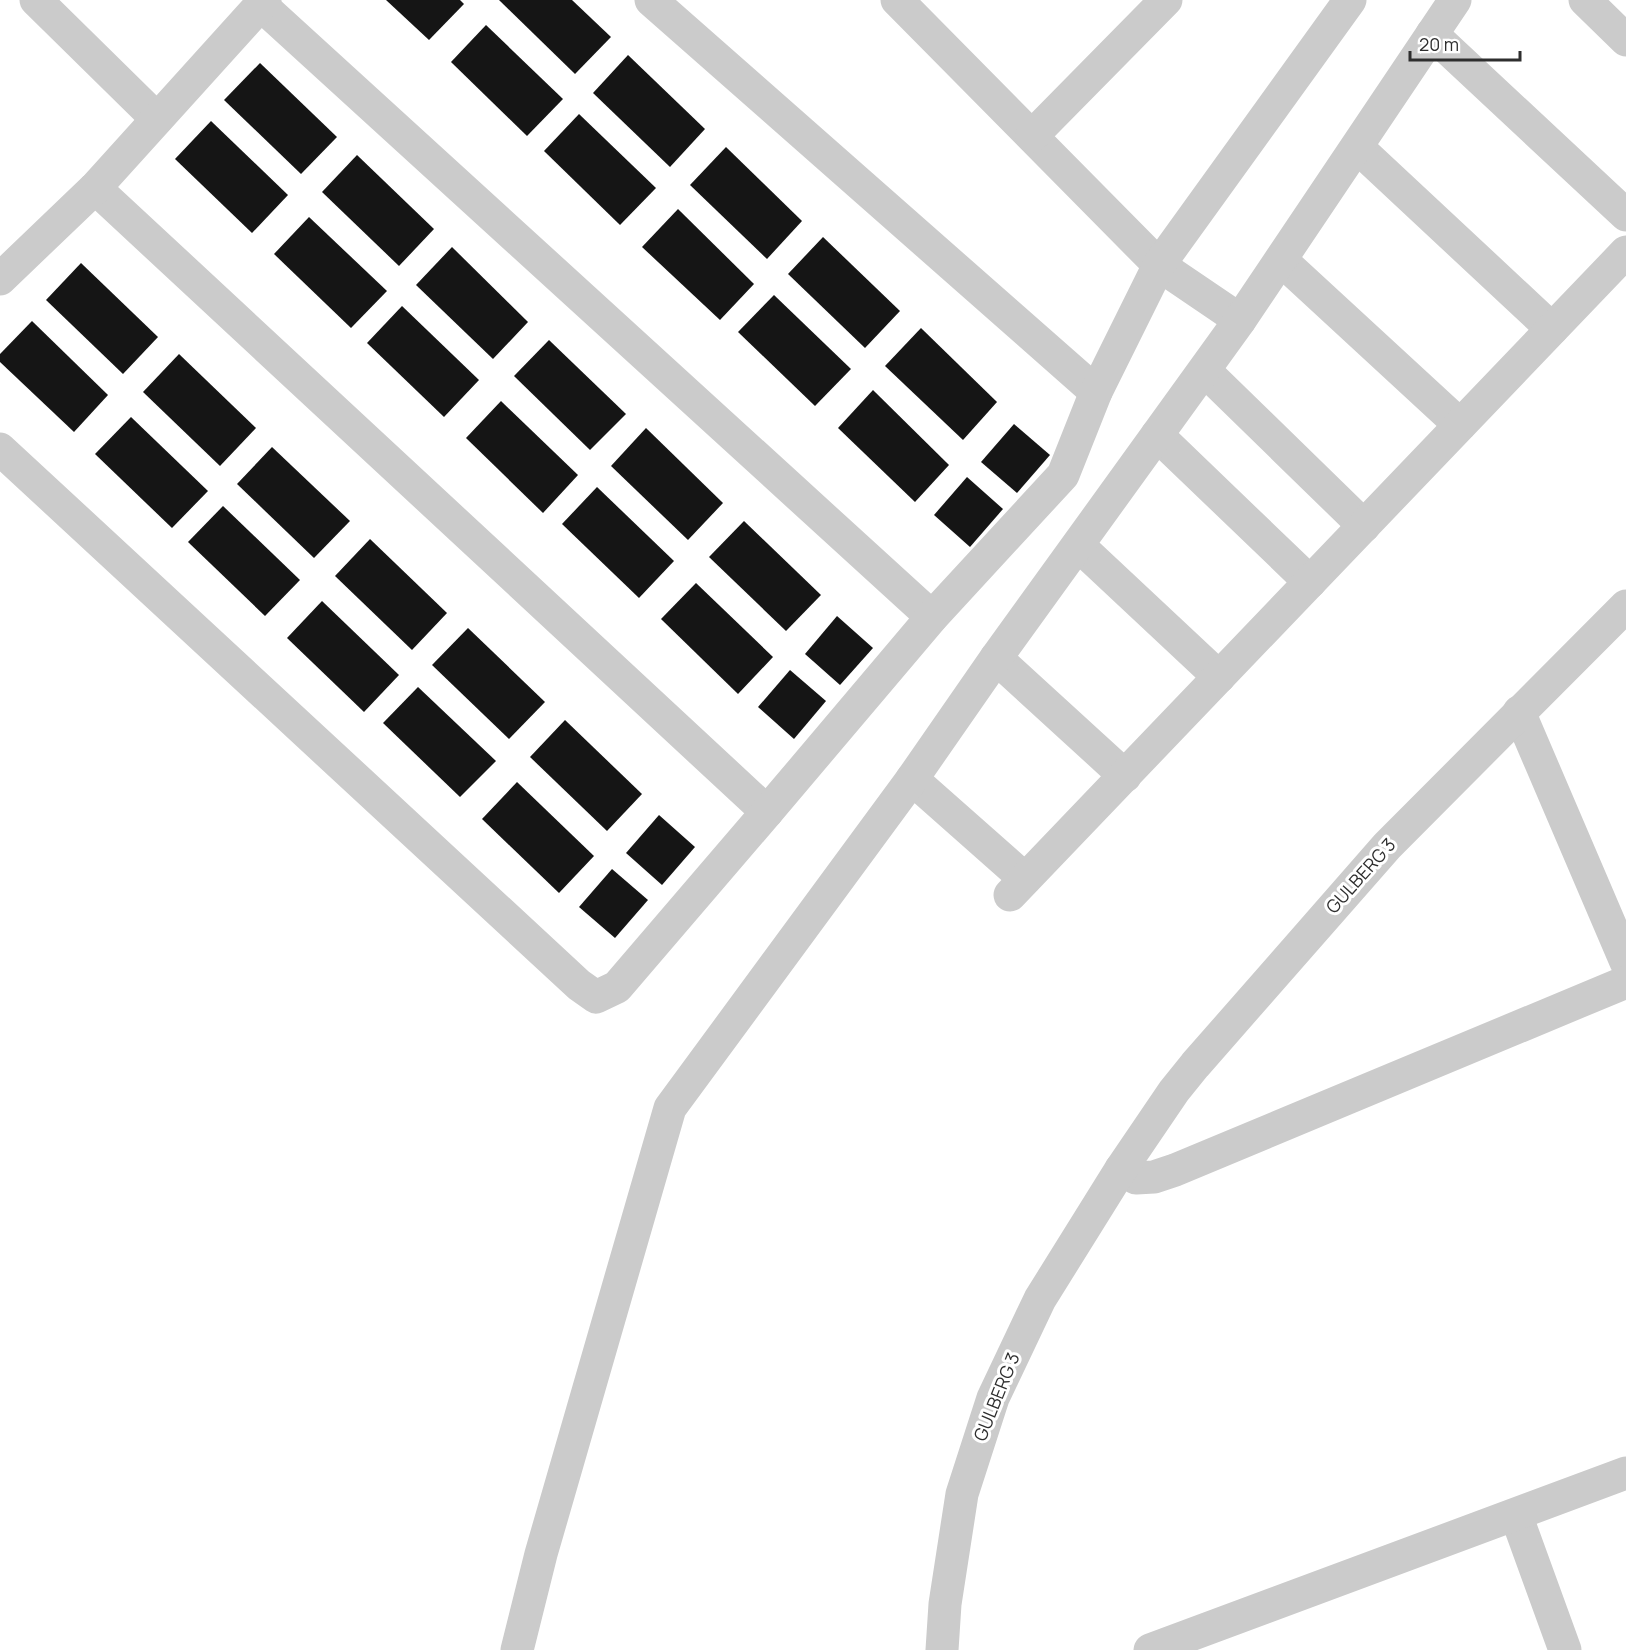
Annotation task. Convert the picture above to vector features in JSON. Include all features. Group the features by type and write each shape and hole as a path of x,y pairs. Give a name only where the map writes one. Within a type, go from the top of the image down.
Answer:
{"street":[{"path":"36,0 157,118"},
{"path":"651,0 1096,392"},
{"path":"897,0 1159,265 1240,320"},
{"path":"1032,136 1166,0"},
{"path":"0,449 570,977 596,997 617,987 932,617 1063,475 1096,392 1159,265 1350,0"},
{"path":"517,1650 541,1554 670,1108 912,779 996,658 1205,370 1455,0"},
{"path":"1585,0 1626,40"},
{"path":"0,279 95,188 263,2 932,617"},
{"path":"1432,34 1626,215"},
{"path":"1357,147 1552,329"},
{"path":"95,188 767,812"},
{"path":"912,779 1018,887 1626,252"},
{"path":"1281,260 1460,425"},
{"path":"1205,370 1364,526"},
{"path":"1157,435 1310,582"},
{"path":"1078,544 1219,677"},
{"name":"GULBERG 3","path":"942,1650 945,1604 962,1494 993,1398 1040,1299 1121,1169 1174,1091 1387,846 1626,606"},
{"path":"996,658 1125,776"},
{"path":"1519,712 1626,962"},
{"path":"1121,1169 1136,1178 1154,1177 1175,1170 1626,982"},
{"path":"1150,1650 1626,1473"},
{"path":"1516,1515 1564,1650"}],"building":[{"path":"386,0 460,0 464,4 429,40"},
{"path":"499,0 572,0 611,37 575,74"},
{"path":"486,25 563,99 527,136 451,62"},
{"path":"628,55 705,129 670,167 593,93"},
{"path":"260,63 337,137 301,174 224,100"},
{"path":"579,114 656,188 620,225 544,151"},
{"path":"211,121 288,195 252,233 175,159"},
{"path":"726,147 802,221 767,259 690,185"},
{"path":"357,155 434,229 399,266 322,192"},
{"path":"678,209 754,284 720,320 642,247"},
{"path":"309,217 387,291 351,328 274,254"},
{"path":"823,237 900,311 865,348 788,274"},
{"path":"452,247 528,322 493,359 416,285"},
{"path":"81,263 158,337 123,374 46,300"},
{"path":"774,295 851,369 815,406 738,332"},
{"path":"402,306 479,380 444,417 367,343"},
{"path":"32,321 108,395 74,432 0,362 0,354"},
{"path":"921,328 997,402 963,440 885,366"},
{"path":"549,340 626,414 590,450 514,376"},
{"path":"179,354 256,428 220,466 143,392"},
{"path":"873,390 949,465 915,502 838,428"},
{"path":"501,401 578,475 543,513 466,438"},
{"path":"131,417 208,491 172,528 95,454"},
{"path":"1014,424 1050,455 1017,493 981,462"},
{"path":"646,428 723,503 688,540 611,466"},
{"path":"272,447 350,521 314,558 237,484"},
{"path":"967,477 1003,509 970,547 934,515"},
{"path":"597,487 674,561 639,598 562,524"},
{"path":"223,506 300,580 265,616 188,542"},
{"path":"744,521 821,595 786,631 709,557"},
{"path":"370,539 447,613 412,650 335,576"},
{"path":"696,583 773,657 738,694 661,619"},
{"path":"322,601 399,675 364,712 287,638"},
{"path":"837,616 873,648 840,685 805,654"},
{"path":"468,628 545,702 509,739 432,665"},
{"path":"790,670 826,701 794,739 758,707"},
{"path":"418,687 496,761 460,797 383,723"},
{"path":"565,720 642,794 607,831 530,757"},
{"path":"517,782 594,856 559,893 482,819"},
{"path":"659,815 695,847 662,885 626,853"},
{"path":"612,869 648,900 615,938 579,907"}]}
